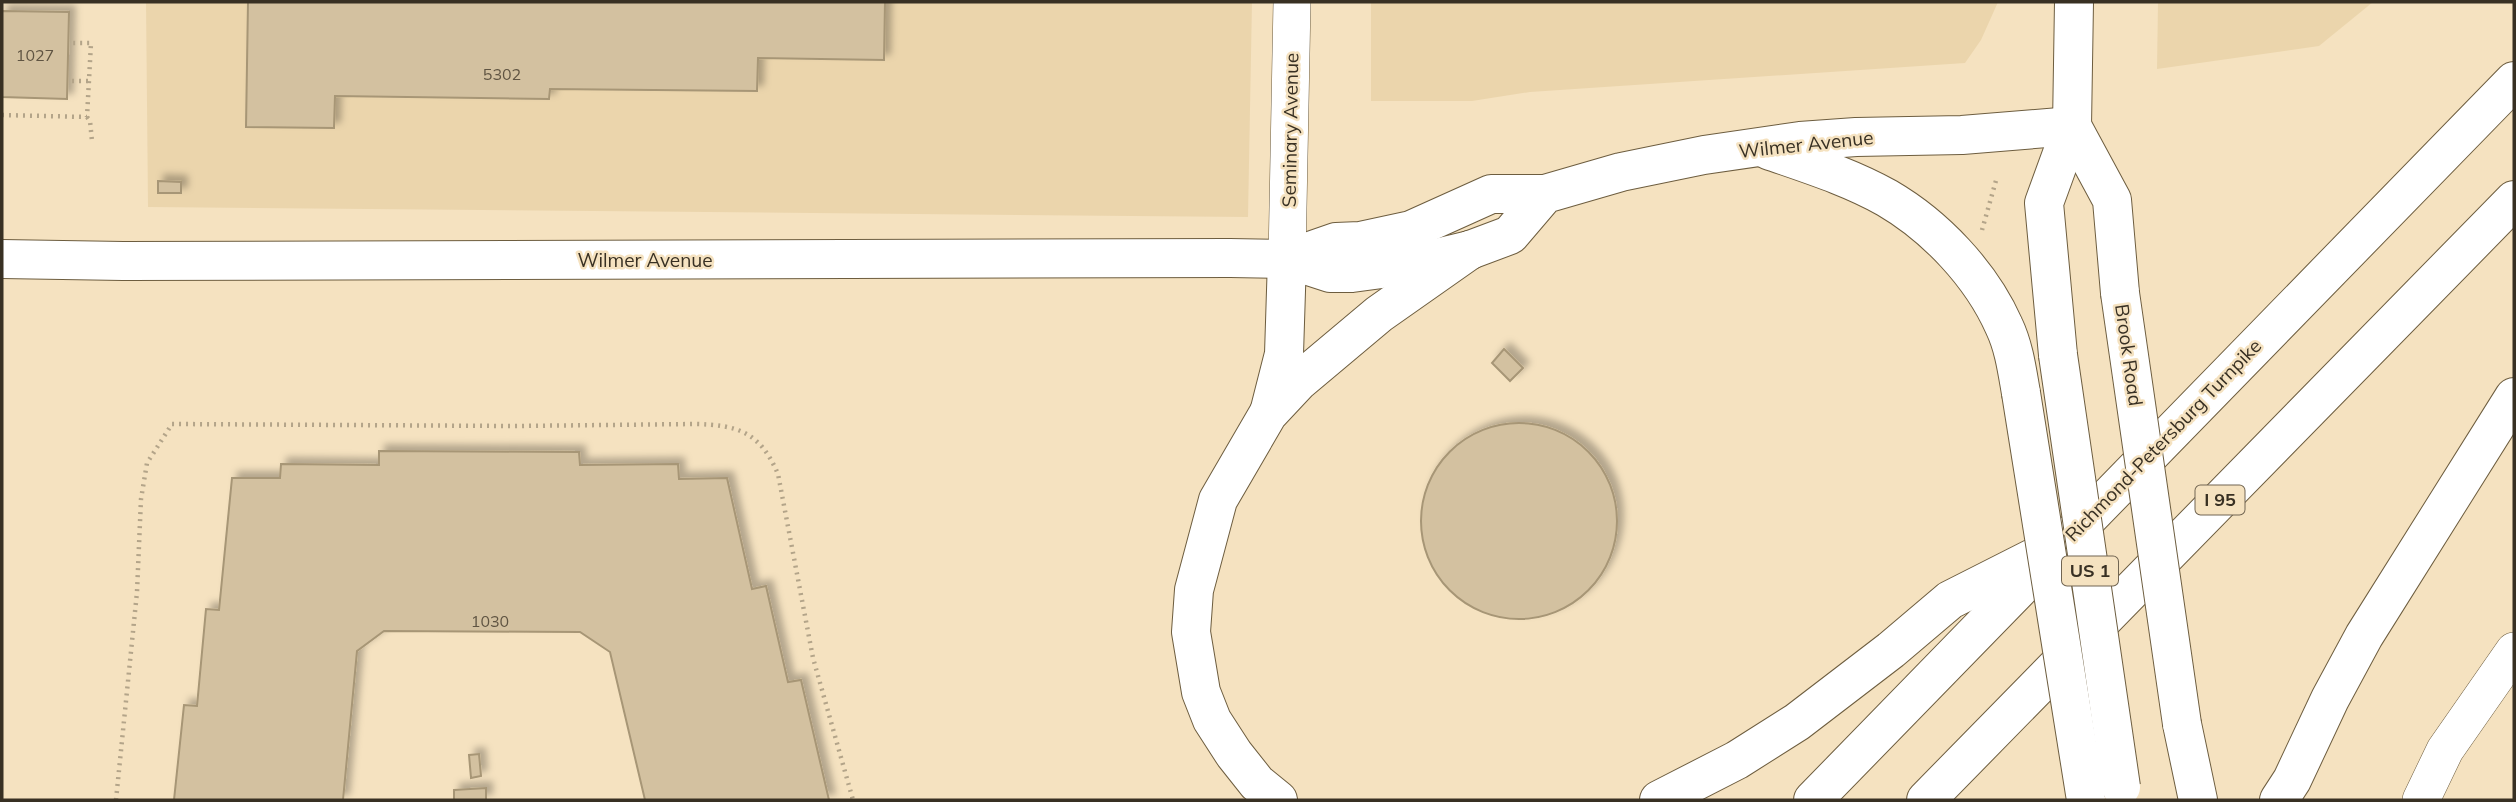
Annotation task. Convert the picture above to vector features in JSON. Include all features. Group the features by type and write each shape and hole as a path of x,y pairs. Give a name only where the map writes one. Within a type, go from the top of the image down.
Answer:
{"main road":[{"name":"Brook Road","path":"2074,2 2072,126 2044,203 2059,355 2122,794"},
{"name":"Richmond-Petersburg Turnpike","path":"1813,800 2514,81"},
{"name":"Wilmer Avenue","path":"1287,259 1336,242 1360,241 1411,230 1491,194 1545,194 1621,172 1760,146 1856,137 1962,135 2072,126"},
{"name":"Brook Road","path":"2072,126 2112,201 2120,293 2182,724 2198,800"},
{"path":"1760,146 1848,179 1885,197 1914,216 1943,242 1989,297 2013,350 2086,800"},
{"name":"Wilmer Avenue","path":"2,259 1287,259 1330,273 1352,273 1404,266 1470,250 1510,235 1545,194"},
{"name":"I 95","path":"1926,800 2514,200"},
{"path":"1278,800 1257,783 1234,754 1212,720 1200,692 1191,632 1194,590 1218,500 1268,414 1298,382 1369,322 1470,250"},
{"path":"1268,414 1284,354 1287,259"},
{"path":"2279,800 2292,780 2330,699 2364,636 2514,397"},
{"path":"1659,800 1737,760 1797,722 1891,650 1950,600 2060,545"}],"street":[{"name":"Seminary Avenue","path":"1287,259 1293,2"},
{"path":"2421,800 2445,750 2514,651"}],"path":[{"path":"73,43 91,43 87,117 90,121 92,141"},
{"path":"72,81 90,81"},
{"path":"2,115 87,117"},
{"path":"1977,240 1986,220 1997,177"},
{"path":"116,800 136,592 141,499 148,463 172,424 724,425 750,435 771,459 778,474 813,658 853,800"}],"shaded area":[{"path":"146,2 1252,2 1248,217 148,207"},
{"path":"1371,2 1998,2 1981,40 1965,63 1530,92 1472,101 1371,101"},
{"path":"2158,2 2373,2 2319,46 2157,69"}],"building":[{"path":"248,2 885,2 884,60 758,58 757,91 550,89 549,99 335,96 334,128 246,127"},
{"path":"2,11 69,12 67,99 2,97"},
{"path":"158,181 181,182 181,193 158,193"},
{"path":"1504,349 1523,368 1510,381 1492,363"},
{"path":"1519,423 1557,430 1574,439 1588,452 1601,466 1610,483 1617,521 1610,559 1601,576 1588,590 1574,603 1557,612 1519,619 1481,612 1464,603 1450,590 1437,576 1428,559 1421,521 1428,483 1437,466 1450,452 1464,439 1481,430"},
{"path":"379,451 579,452 580,465 678,464 679,479 727,478 752,589 766,586 788,682 801,680 829,800 645,800 610,652 580,632 384,631 357,651 343,800 174,800 184,705 197,706 206,609 219,610 232,478 280,478 281,464 379,465"},
{"path":"479,754 481,776 471,778 469,755"},
{"path":"486,788 486,800 454,800 454,790"}]}
